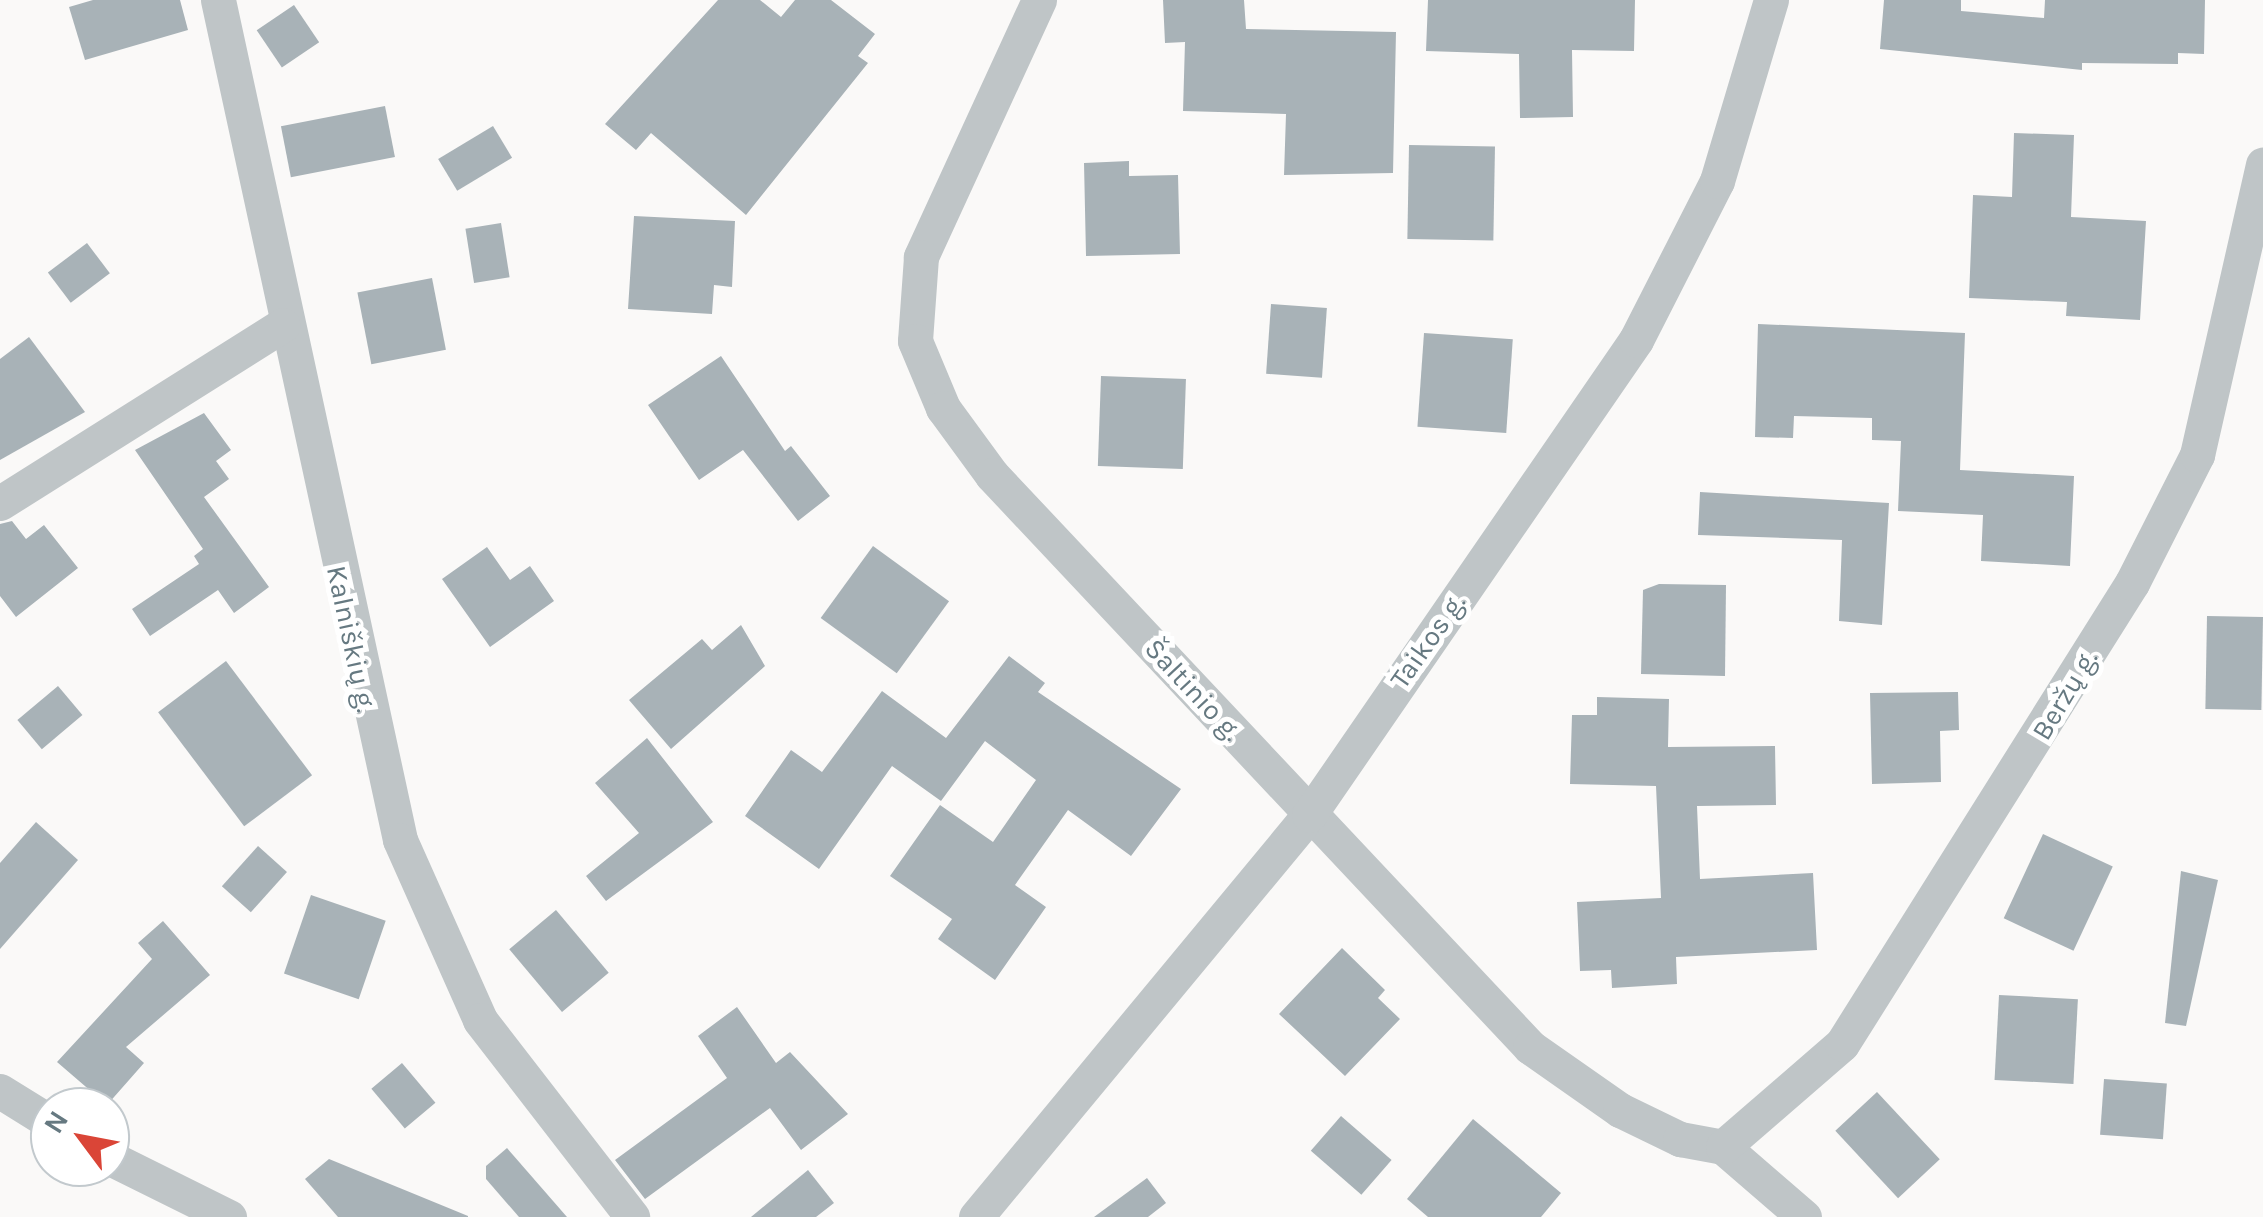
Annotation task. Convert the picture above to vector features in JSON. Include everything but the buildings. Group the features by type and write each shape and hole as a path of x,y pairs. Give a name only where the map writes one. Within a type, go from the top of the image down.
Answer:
{"street":[{"name":"Kalniškių g.","path":"218,0 282,325 407,857 480,1020 632,1217"},
{"name":"Šaltinio g.","path":"1039,0 922,257 915,341 944,408 992,475 1530,1047 1620,1110 1680,1139 1723,1147 1804,1217"},
{"name":"Taikos g.","path":"976,1217 1309,814 1636,340 1717,181 1771,0"},
{"name":"Beržų g.","path":"1723,1147 1842,1044 2132,583 2197,455 2263,164"},
{"path":"0,503 282,325"},
{"path":"0,1091 30,1110"},
{"path":"130,1168 230,1217"}]}
